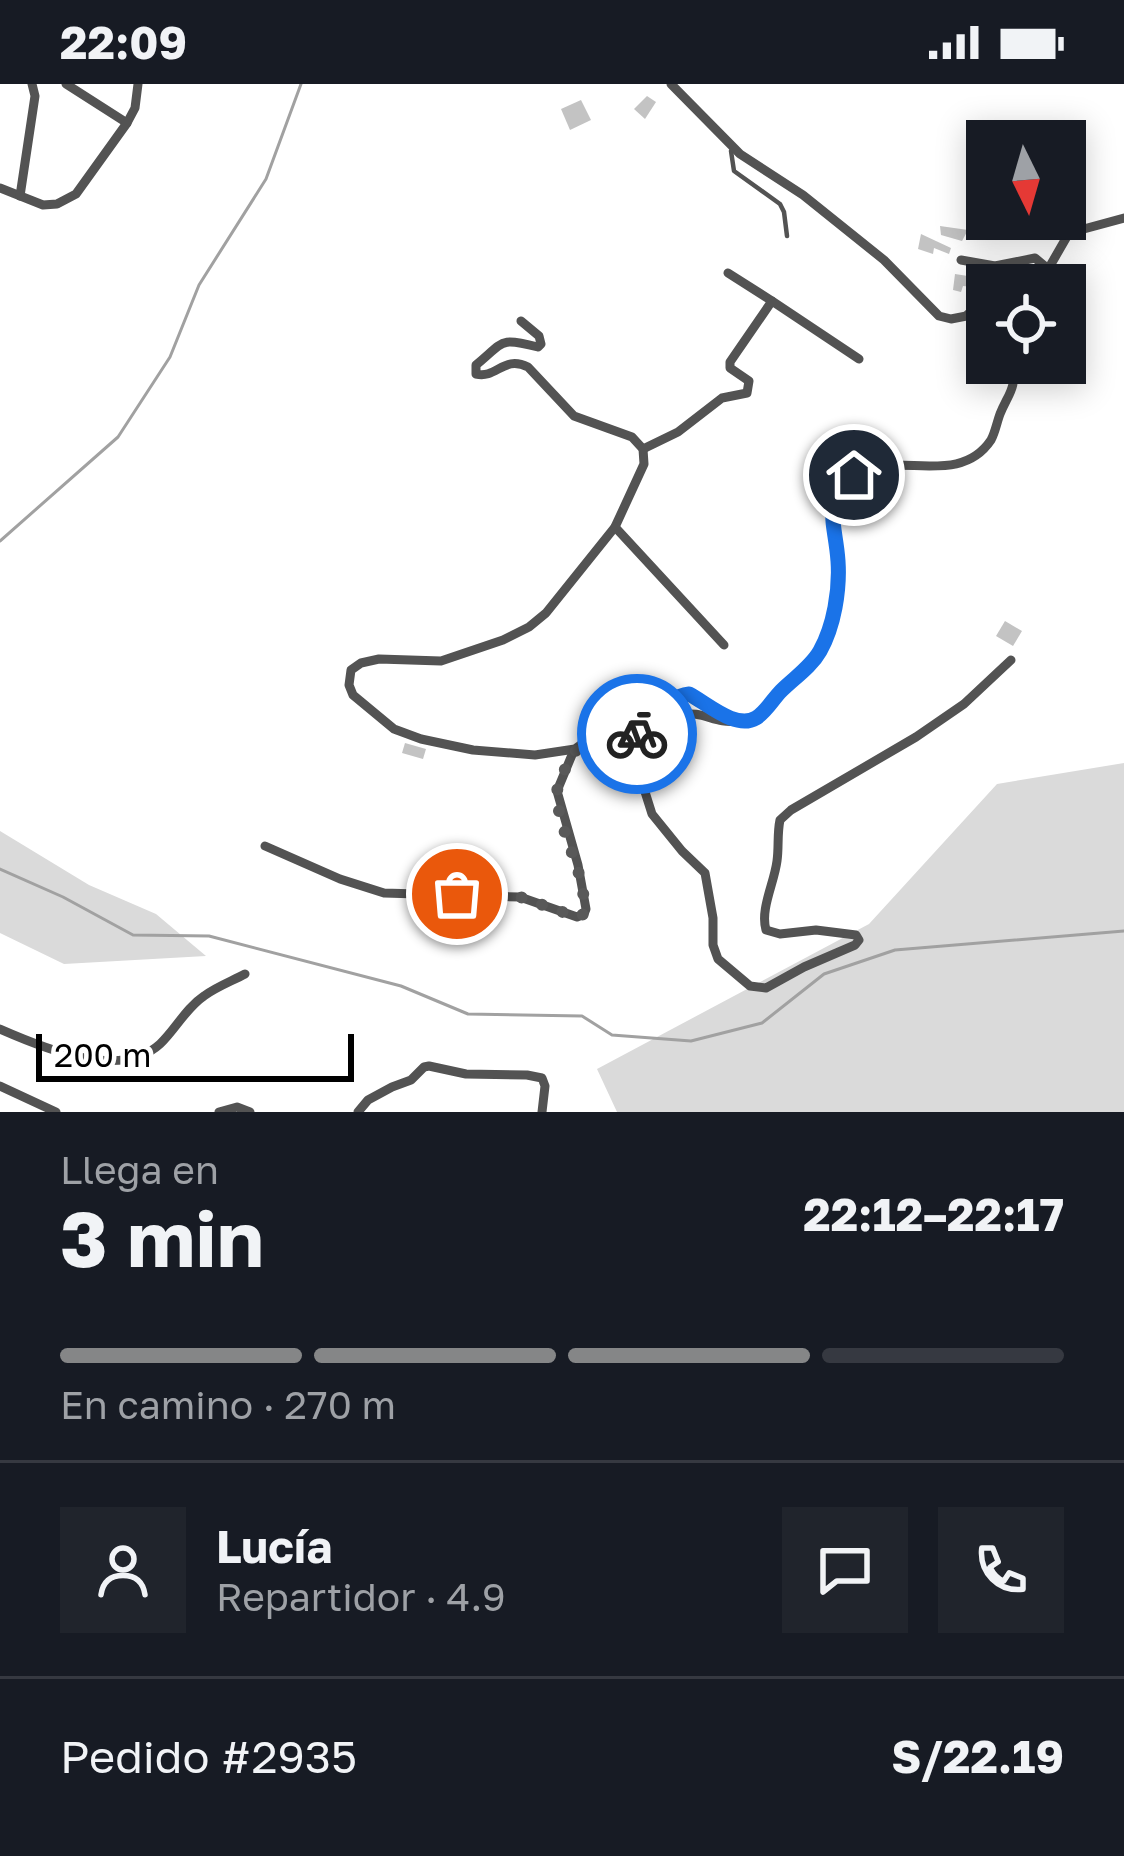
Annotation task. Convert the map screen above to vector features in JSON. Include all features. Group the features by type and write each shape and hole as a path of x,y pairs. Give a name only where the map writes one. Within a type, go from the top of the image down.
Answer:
{"street":[{"path":"20,196 35,96 32,84"},
{"path":"65,84 127,123"},
{"path":"0,188 43,205 69,200 127,123 138,84"},
{"path":"671,84 740,154 803,195 884,260 939,316 964,317"},
{"path":"1051,264 1069,233 1124,218"},
{"path":"1005,264 1035,258 1044,264"},
{"path":"961,260 984,264"},
{"path":"728,273 859,358"},
{"path":"643,449 678,432 722,398 747,393 749,381 730,368 730,362 772,301"},
{"path":"521,321 539,336 541,344 503,341 476,365 476,374 486,375 504,364 528,367 574,416 632,437 643,449 644,464 615,527 546,613 529,627 441,661 361,663 348,677 353,695 394,729 422,739 473,750 536,755 575,749 601,736 640,734 683,694 736,721"},
{"path":"1011,660 964,704 780,820 773,886 764,912 766,930 856,934 855,945 766,988 750,986 718,959 705,872 652,814 640,776 642,760 682,715 698,713 722,723 752,721 817,658 833,615 838,578 832,510 837,494 867,466 949,466 971,458 991,440 1013,384"},
{"path":"615,527 724,645"},
{"path":"265,846 384,893 520,897 577,917 586,909 557,791 575,749"},
{"path":"0,1029 47,1051 100,1060 138,1058 157,1048 202,997 245,974"},
{"path":"358,1112 368,1100 411,1080 426,1066 466,1074 542,1078 542,1112"},
{"path":"0,1086 56,1112"},
{"path":"219,1112 237,1107 250,1112"}],"lane":[{"path":"731,146 734,171 780,204 787,236"}],"shaded area":[{"path":"1124,763 1124,1112 617,1112 597,1069 869,924 997,784"},
{"path":"0,831 89,885 156,914 206,956 64,964 0,933"}],"building":[{"path":"647,96 656,102 645,119 634,109"},
{"path":"581,100 591,120 570,130 561,109"},
{"path":"940,226 966,230 962,241 941,235"},
{"path":"921,234 951,248 949,254 918,249"},
{"path":"955,274 966,276 961,292 953,290"},
{"path":"1005,621 1022,631 1013,646 996,636"},
{"path":"405,743 426,749 423,759 402,753"}],"waterway":[{"path":"0,541 118,437 170,357 199,285 266,179 301,84"},
{"path":"0,869 133,935 209,936 401,986 468,1014 582,1016 612,1035 691,1041 762,1023 824,974 895,950 1124,931"}],"way so far":[{"path":"457,894 520,897 577,917 584,914 578,865 558,784 575,749 589,739 637,734"}],"route":[{"path":"637,734 683,694 736,721 752,721 817,658 833,615 838,578 832,510 837,494 854,475"}]}
